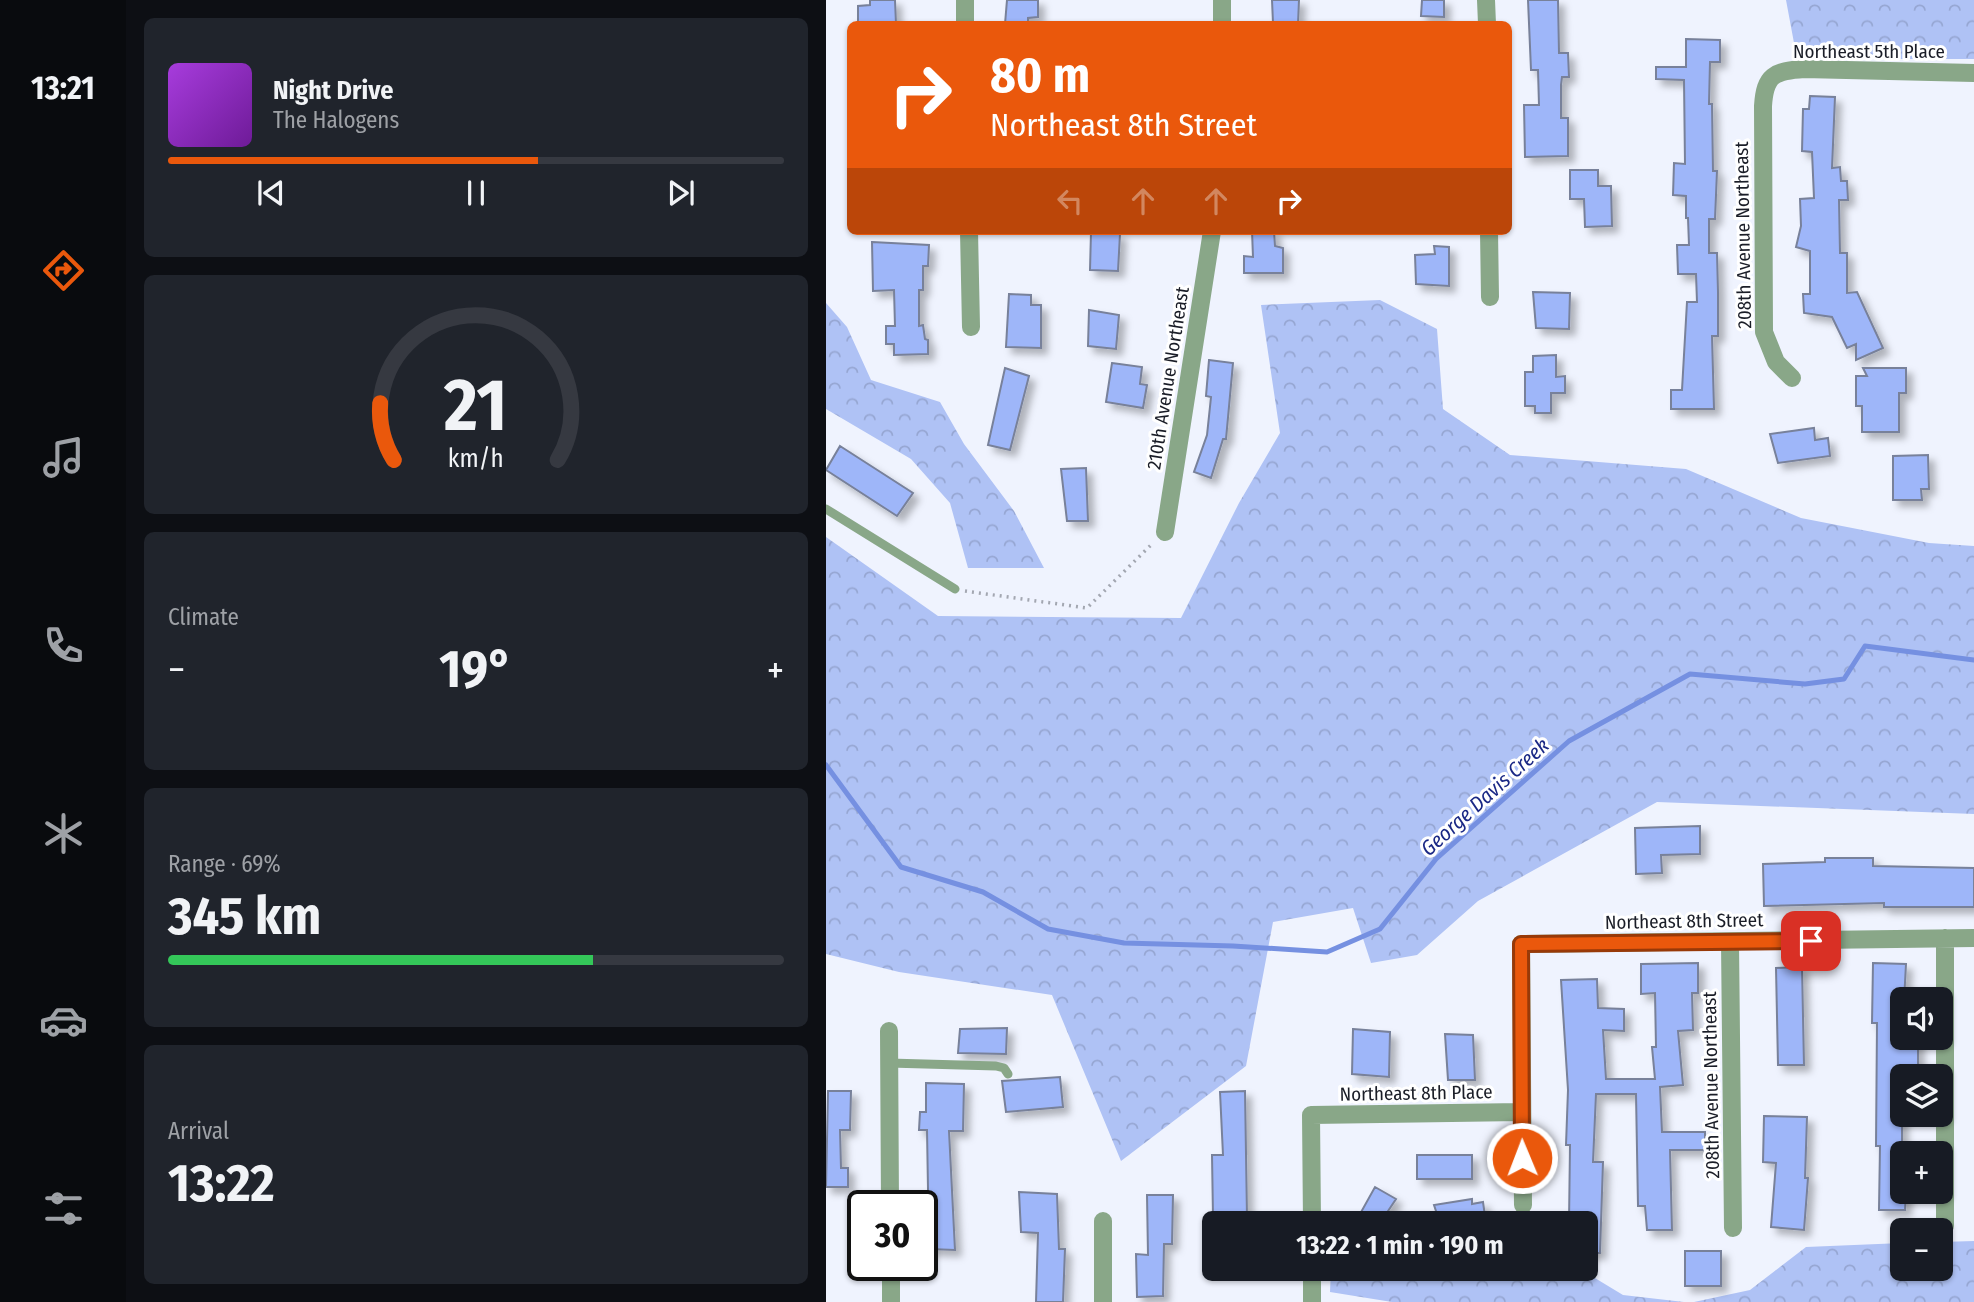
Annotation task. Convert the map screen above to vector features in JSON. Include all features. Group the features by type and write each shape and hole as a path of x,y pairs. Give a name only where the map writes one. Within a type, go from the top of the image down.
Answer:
{"street":[{"path":"965,0 965,21"},
{"path":"1222,0 1222,21"},
{"path":"1486,0 1486,21"},
{"name":"Northeast 5th Place","path":"1767,82 1777,74 1796,70 1974,73"},
{"name":"208th Avenue Northeast","path":"1767,82 1763,106 1764,332 1776,362 1792,378"},
{"path":"969,235 971,327"},
{"name":"210th Avenue Northeast","path":"1165,532 1211,235"},
{"path":"1489,235 1490,297"},
{"path":"1945,938 1945,1218"},
{"name":"Northeast 8th Street","path":"1521,1112 1521,944 1974,938"},
{"name":"208th Avenue Northeast","path":"1730,942 1733,1228"},
{"path":"889,1031 890,1190"},
{"path":"1521,1112 1522,1205"},
{"name":"Northeast 8th Place","path":"1312,1211 1311,1115 1521,1112"},
{"path":"1102,1302 1103,1221"},
{"path":"891,1281 891,1302"},
{"path":"1312,1281 1312,1302"}],"lane":[{"path":"826,509 955,589"},
{"path":"889,1063 996,1066 1004,1068 1008,1074"}],"path":[{"path":"955,589 1087,608 1165,532"}],"green space":[{"path":"1786,0 1974,0 1974,59 1797,59"},
{"path":"1380,300 1437,329 1443,409 1510,455 1686,469 1801,518 1929,543 1974,546 1974,814 1657,802 1478,901 1417,955 1371,963 1353,908 1273,922 1246,1066 1121,1161 1052,995 899,972 826,954 826,537 938,616 1181,618 1239,503 1280,433 1261,305"},
{"path":"826,303 847,327 871,380 940,402 964,444 1014,511 1044,568 968,568 950,503 911,459 826,409"},
{"path":"1974,1241 1974,1302 1694,1302 1750,1290 1806,1247 1890,1244 1890,1281 1953,1281 1953,1242"},
{"path":"1598,1280 1623,1295 1684,1302 1392,1302 1330,1292 1330,1281"}],"building":[{"path":"870,0 895,0 896,21 858,21 858,6 870,5"},
{"path":"1007,0 1038,0 1038,17 1028,18 1028,21 1005,21"},
{"path":"1272,0 1299,0 1298,21 1273,21"},
{"path":"1422,0 1444,0 1444,17 1421,16"},
{"path":"1528,0 1558,0 1559,53 1568,53 1569,77 1562,77 1561,118 1568,118 1568,156 1525,157 1524,105 1539,105 1538,70 1531,70"},
{"path":"1686,39 1720,40 1720,62 1710,62 1709,104 1712,104 1713,171 1717,171 1715,219 1709,219 1709,253 1717,253 1718,336 1712,336 1714,409 1671,409 1671,390 1682,390 1687,302 1697,302 1696,274 1678,274 1677,245 1689,245 1688,218 1686,196 1673,195 1674,163 1685,164 1684,80 1656,79 1656,67 1686,67"},
{"path":"1810,96 1835,97 1832,168 1840,167 1841,181 1847,181 1848,200 1839,200 1840,253 1847,253 1847,293 1857,292 1883,348 1856,360 1856,344 1847,348 1832,317 1804,313 1803,294 1810,294 1810,251 1796,247 1801,226 1800,199 1814,198 1812,152 1802,151 1803,109 1809,109"},
{"path":"1570,170 1598,170 1598,186 1611,186 1612,226 1585,227 1584,199 1570,199"},
{"path":"1091,235 1120,235 1118,271 1090,270"},
{"path":"1252,235 1274,235 1275,246 1283,248 1283,273 1244,273 1244,256 1253,257"},
{"path":"872,242 929,245 928,266 923,266 923,290 919,290 919,326 923,325 925,339 928,340 928,354 894,355 894,344 886,344 886,326 895,326 894,290 873,291"},
{"path":"1434,246 1449,247 1449,286 1416,284 1415,255 1435,254"},
{"path":"1533,292 1570,293 1569,329 1536,328"},
{"path":"1009,294 1031,295 1031,305 1041,305 1041,348 1006,347"},
{"path":"1089,310 1119,315 1116,349 1088,346"},
{"path":"1556,355 1556,377 1565,376 1565,393 1551,393 1551,413 1535,413 1535,406 1525,406 1525,372 1533,372 1533,356"},
{"path":"1209,360 1233,363 1226,439 1223,439 1211,478 1194,472 1207,435 1211,397 1206,396"},
{"path":"1112,363 1142,367 1140,384 1147,385 1143,408 1106,402"},
{"path":"1005,368 1029,376 1010,450 988,445"},
{"path":"1863,368 1906,368 1906,393 1899,393 1899,432 1862,432 1862,406 1856,406 1856,376 1867,376"},
{"path":"1814,428 1815,440 1828,438 1830,456 1778,463 1770,434"},
{"path":"840,446 913,493 897,516 826,470"},
{"path":"1928,455 1929,489 1921,489 1922,500 1893,500 1893,456"},
{"path":"1086,468 1088,521 1067,521 1061,469"},
{"path":"1700,826 1700,854 1661,855 1662,873 1636,874 1635,828"},
{"path":"1825,858 1873,858 1873,866 1974,868 1974,907 1884,907 1884,903 1764,906 1763,864 1825,862"},
{"path":"1698,963 1698,993 1692,993 1693,1030 1678,1031 1683,1085 1660,1087 1662,1132 1705,1132 1705,1150 1670,1150 1672,1230 1647,1230 1645,1206 1638,1206 1636,1094 1596,1094 1593,1162 1603,1162 1598,1253 1598,1211 1569,1211 1570,1145 1566,1145 1568,1090 1561,980 1597,979 1598,1008 1624,1009 1624,1031 1603,1030 1606,1079 1655,1079 1652,1047 1656,1047 1655,993 1641,994 1641,964"},
{"path":"1873,963 1906,964 1905,987 1890,987 1890,1050 1918,1050 1918,1064 1890,1064 1890,1127 1902,1127 1902,1141 1890,1141 1890,1204 1905,1204 1905,1210 1879,1210 1880,1146 1876,1146 1877,1023 1872,1023"},
{"path":"1802,967 1804,1065 1778,1065 1776,968"},
{"path":"1007,1028 1006,1054 958,1053 960,1029"},
{"path":"1353,1029 1390,1032 1389,1077 1352,1074"},
{"path":"1445,1034 1473,1035 1475,1080 1448,1080"},
{"path":"1060,1077 1063,1107 1006,1112 1002,1081"},
{"path":"926,1083 964,1084 963,1131 949,1131 955,1250 938,1249 938,1190 928,1190 927,1130 919,1130 920,1112 926,1112"},
{"path":"828,1091 851,1091 850,1130 840,1130 841,1168 848,1168 848,1187 826,1187"},
{"path":"1245,1091 1247,1211 1213,1211 1212,1155 1223,1155 1220,1092"},
{"path":"1764,1116 1807,1117 1805,1178 1808,1178 1804,1230 1771,1227 1776,1163 1763,1162"},
{"path":"1417,1155 1472,1155 1472,1179 1417,1179"},
{"path":"1375,1187 1396,1199 1388,1211 1362,1211"},
{"path":"1019,1192 1057,1194 1059,1249 1065,1249 1063,1302 1036,1302 1038,1233 1021,1232"},
{"path":"1147,1195 1173,1195 1172,1244 1164,1244 1163,1296 1137,1297 1136,1254 1148,1255"},
{"path":"1472,1199 1472,1204 1483,1202 1484,1211 1436,1211 1434,1205"},
{"path":"1685,1251 1721,1251 1721,1286 1685,1286"}],"waterway":[{"name":"George Davis Creek","path":"826,765 901,867 983,892 1048,929 1124,943 1327,952 1380,929 1436,859 1569,741 1690,674 1805,684 1844,679 1865,646 1974,660"}],"route":[{"path":"1522,1158 1521,944 1811,941"}]}
